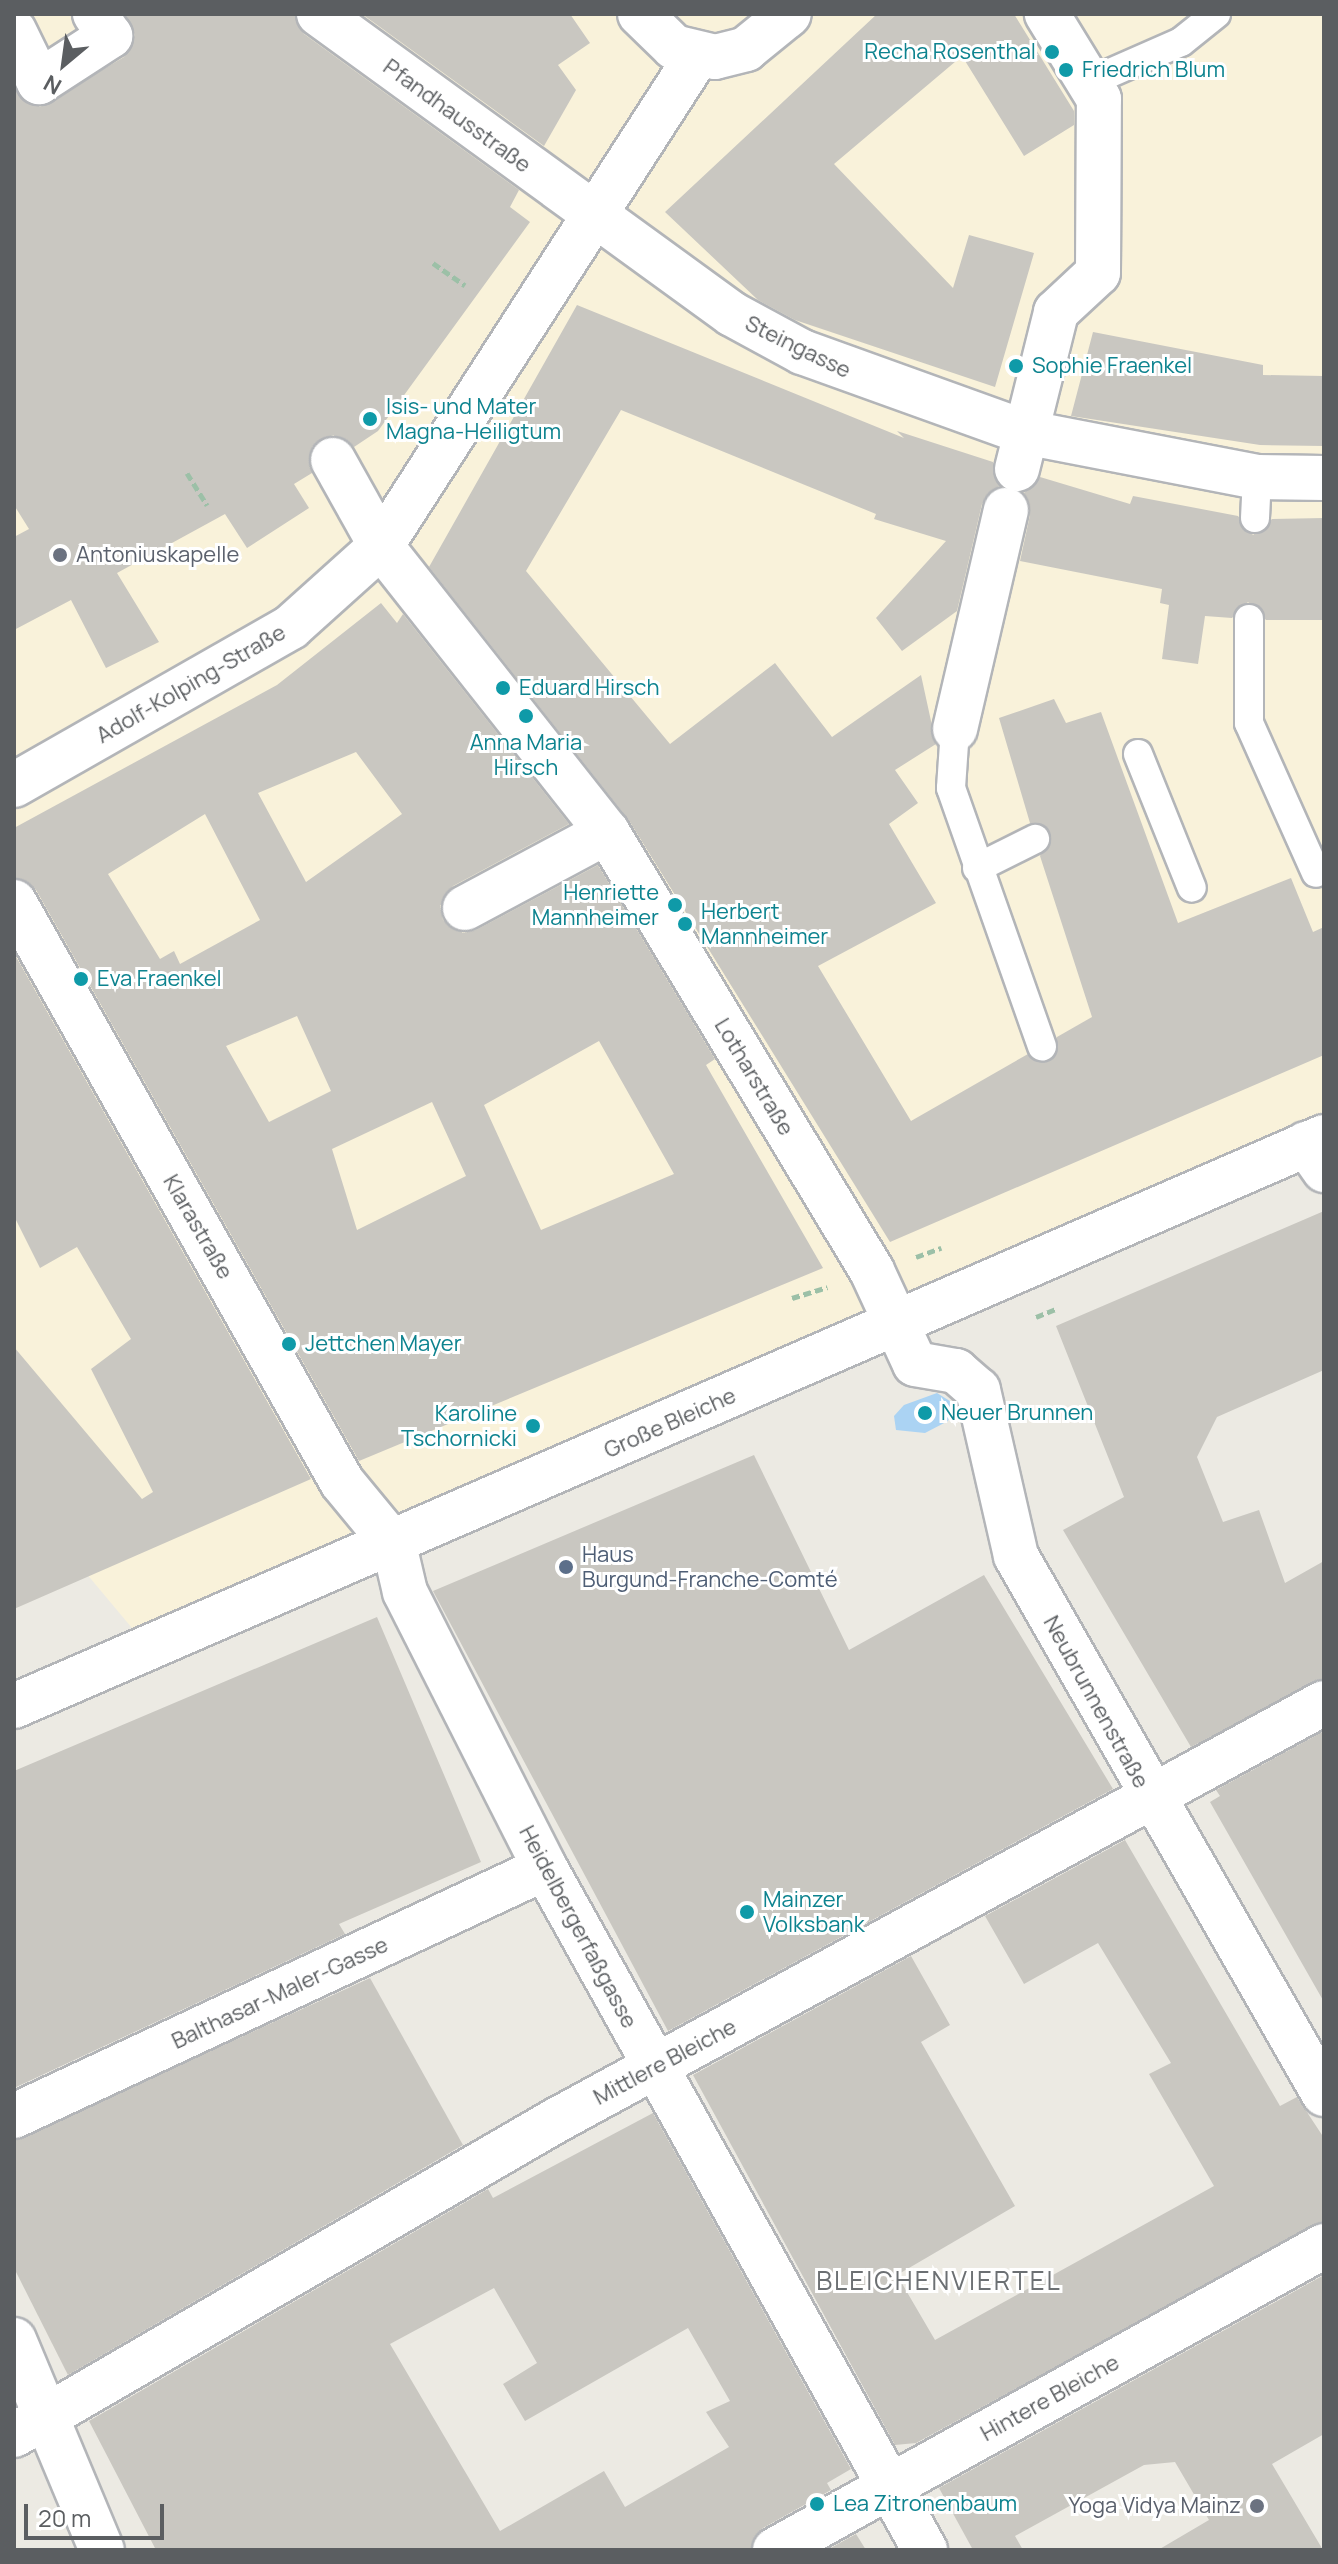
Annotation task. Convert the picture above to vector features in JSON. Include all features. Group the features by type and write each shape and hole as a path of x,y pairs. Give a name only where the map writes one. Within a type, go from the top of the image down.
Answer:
{"street":[{"path":"70,14 80,56"},
{"path":"14,31 39,82 110,36 95,14"},
{"name":"Pfandhausstraße","path":"319,14 538,176 598,210"},
{"path":"640,14 652,33 697,56 746,49 789,14"},
{"path":"1021,450 1056,312 1098,273 1096,90 1047,14"},
{"name":"Adolf-Kolping-Straße","path":"14,785 291,627 381,546 697,56"},
{"name":"Steingasse","path":"598,210 732,314 802,352 1021,450 1256,497 1324,478"},
{"name":"Lotharstraße","path":"333,460 381,546 607,832 897,1322"},
{"path":"955,729 1006,510"},
{"path":"465,908 607,832"},
{"name":"Klarastraße","path":"14,902 342,1482 394,1545"},
{"name":"Große Bleiche","path":"14,1706 394,1545 897,1322 1318,1150"},
{"name":"Neubrunnenstraße","path":"897,1322 915,1364 956,1371 978,1390 1016,1556 1149,1799 1324,2094"},
{"name":"Heidelbergerfaßgasse","path":"394,1545 405,1592 545,1868 653,2068 925,2550"},
{"name":"Mittlere Bleiche","path":"30,2426 653,2068 1324,1703"},
{"name":"Balthasar-Maler-Gasse","path":"14,2116 80,2098 545,1868"},
{"name":"Hintere Bleiche","path":"775,2550 1324,2246"},
{"path":"14,2340 30,2426 102,2550"}],"lane":[{"path":"1096,90 1181,42 1216,14"},
{"path":"1249,619 1249,723 1316,873"},
{"path":"955,729 951,788 1042,1046"},
{"path":"1138,754 1142,793 1192,888"},
{"path":"977,868 1035,839"}],"path":[{"path":"433,263 465,285"},
{"path":"187,473 207,505"}],"shaded area":[{"path":"14,14 1324,14 1324,1138 137,1634 14,1487"}],"water":[{"name":"Neuer Brunnen","path":"937,1393 953,1403 948,1421 925,1433 896,1430 894,1416 904,1405"}],"building":[{"path":"125,14 294,14 304,34 519,190 510,207 530,222 378,431 354,447 333,435 312,447 312,473 294,484 309,508 247,548 225,514 117,573 159,642 106,668 71,600 14,630 14,537 29,529 14,505 14,88 40,107 124,57 135,35"},
{"path":"362,14 570,14 590,43 558,65 576,90 544,146"},
{"path":"877,14 1014,14 1074,111 1074,125 1024,156 962,56 834,164 953,288 969,235 1034,253 995,387 795,320 758,300 665,212"},
{"path":"577,305 904,438 897,431 993,462 999,486 982,504 957,611 902,651 876,618 946,541 874,519 876,514 621,410 526,571 670,744 775,663 832,737 921,675 936,744 895,770 918,803 889,824 936,903 818,966 911,1121 1028,1054 1048,1062 1057,1037 1092,1017 1040,856 1050,832 1030,823 999,718 1054,699 1066,723 1101,712 1178,923 1291,878 1313,932 1324,927 1324,1055 890,1242 628,819 429,567"},
{"path":"1093,332 1263,365 1263,375 1324,376 1324,446 1260,445 1071,416"},
{"path":"1040,477 1130,504 1133,496 1238,516 1253,535 1272,519 1324,518 1324,620 1266,620 1248,602 1232,618 1205,616 1198,664 1162,659 1169,605 1160,603 1162,589 1020,561 1030,515 1024,493"},
{"path":"381,603 397,623 403,614 569,824 453,886 440,906 443,920 463,933 476,930 598,865 715,1059 706,1065 823,1268 359,1461 36,890 14,877 14,828 277,685","holes":["356,752 402,814 306,882 258,793","205,814 260,920 180,964 174,951 160,959 108,874","297,1016 331,1091 269,1122 226,1046","599,1041 674,1174 541,1230 484,1105","432,1102 466,1176 357,1230 332,1149"]},
{"path":"14,953 311,1479 14,1609 14,1347 142,1499 153,1492 91,1369 131,1339 77,1247 40,1268 14,1216"},
{"path":"1324,1211 1324,1370 1217,1417 1197,1457 1223,1522 1259,1510 1285,1583 1324,1561 1324,1678 1191,1747 1063,1530 1124,1497 1056,1326"},
{"name":"Mainzer Volksbank","path":"754,1455 849,1650 984,1575 1113,1789 668,2031 433,1591"},
{"path":"377,1617 481,1862 339,1924 345,1934 14,2088 14,1771"},
{"path":"1324,1731 1324,2002 1210,1802 1220,1796 1216,1790"},
{"path":"1125,1840 1280,2106 1297,2097 1324,2138 1324,2221 916,2443 895,2445 693,2075 911,1956 950,2025 921,2042 1015,2206 897,2275 935,2340 1214,2186 1149,2074 1171,2063 1098,1943 1024,1984 985,1916"},
{"path":"370,1978 463,2145 68,2375 14,2268 14,2141"},
{"path":"653,2113 851,2469 827,2483 831,2490 763,2528 750,2550 156,2550 89,2421 488,2189 493,2198","holes":["494,2288 537,2363 503,2384 525,2421 688,2328 730,2401 706,2412 729,2447 625,2507 604,2471 500,2531 390,2344"]},
{"path":"1324,2275 1324,2434 1272,2464 1323,2550 1158,2550 1209,2520 1175,2462 1144,2465 1015,2536 1023,2550 973,2550 939,2488"},
{"path":"856,2534 866,2550 827,2550"}],"place":[{"name":"Recha Rosenthal","path":"1052,52"},
{"name":"Friedrich Blum","path":"1066,70"},
{"name":"Sophie Fraenkel","path":"1016,366"},
{"name":"Isis- und Mater Magna-Heiligtum","path":"370,419"},
{"name":"Antoniuskapelle","path":"60,555"},
{"name":"Eduard Hirsch","path":"503,688"},
{"name":"Anna Maria Hirsch","path":"526,716"},
{"name":"Henriette Mannheimer","path":"675,905"},
{"name":"Herbert Mannheimer","path":"685,924"},
{"name":"Eva Fraenkel","path":"81,979"},
{"name":"Jettchen Mayer","path":"289,1344"},
{"name":"Neuer Brunnen","path":"925,1413"},
{"name":"Karoline Tschornicki","path":"533,1426"},
{"name":"Haus Burgund-Franche-Comté","path":"566,1567"},
{"name":"Mainzer Volksbank","path":"747,1912"},
{"name":"Lea Zitronenbaum","path":"817,2504"},
{"name":"Yoga Vidya Mainz","path":"1257,2506"}],"district":[{"name":"BLEICHENVIERTEL","path":"939,2281"}]}
